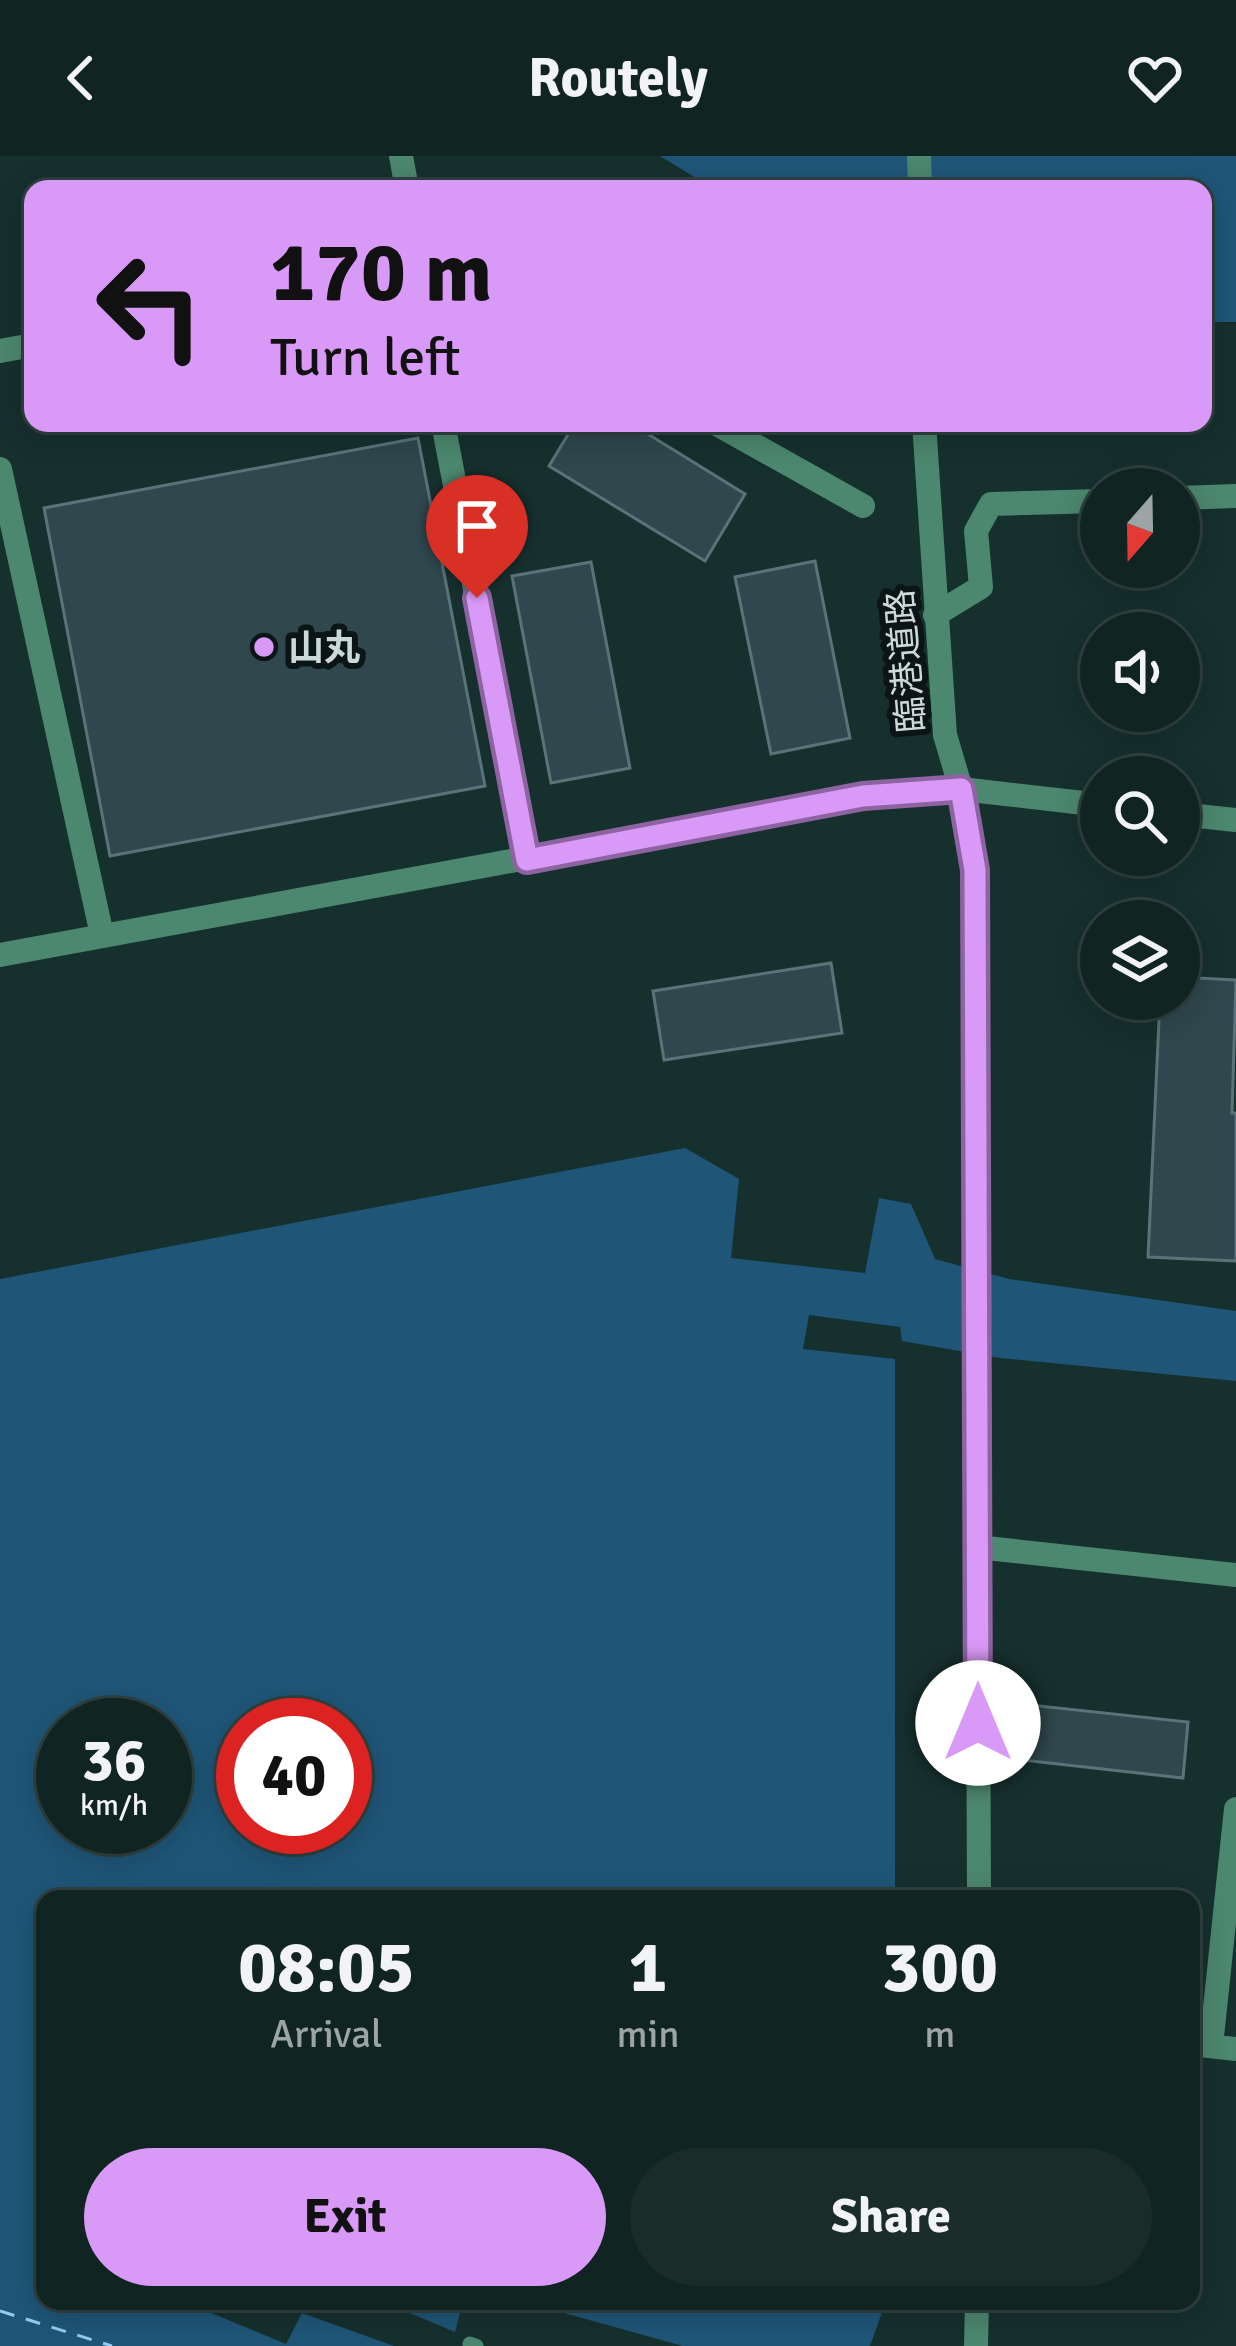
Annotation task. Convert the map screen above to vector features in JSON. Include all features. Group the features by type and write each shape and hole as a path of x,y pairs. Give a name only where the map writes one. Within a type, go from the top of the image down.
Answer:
{"street":[{"path":"445,432 527,860"},
{"path":"731,432 863,506"},
{"name":"臨港道路","path":"924,432 945,735 961,789 975,870 979,1890"},
{"path":"0,469 102,935"},
{"path":"1200,497 1236,496"},
{"path":"935,615 982,586 976,531 991,505 1080,502"},
{"path":"0,955 863,796 961,789 1080,803"},
{"path":"1200,816 1236,820"},
{"path":"977,1547 1236,1575"},
{"path":"1213,2046 1236,1809"},
{"path":"976,2346 977,2310"}],"water":[{"path":"660,156 1236,156 1236,322 1212,322 1212,180 699,180"},
{"path":"685,1148 739,1179 731,1258 865,1273 879,1198 911,1204 935,1259 1009,1279 1236,1311 1236,1381 1000,1358 902,1341 900,1327 809,1315 803,1349 895,1359 895,1890 36,1890 36,2310 204,2310 286,2344 302,2313 394,2346 0,2346 0,1279"},
{"path":"402,2310 461,2310 455,2332"},
{"path":"553,2310 883,2310 870,2346 683,2346"}],"building":[{"path":"570,432 645,432 745,494 705,561 549,466"},
{"name":"山丸","path":"418,438 485,786 110,856 44,508"},
{"path":"815,561 850,738 771,754 735,577"},
{"path":"591,562 630,768 551,783 512,576"},
{"path":"831,963 842,1033 664,1060 653,991"},
{"path":"1200,978 1236,980 1232,1113 1236,1113 1236,1261 1148,1257 1159,1020 1200,1020"},
{"path":"1002,1702 1188,1722 1183,1778 996,1757"}],"ferry route":[{"path":"0,2311 112,2346"}],"place":[{"name":"山丸","path":"264,647"}],"route":[{"path":"477,598 527,860 863,796 961,789 975,870 978,1723"}]}
